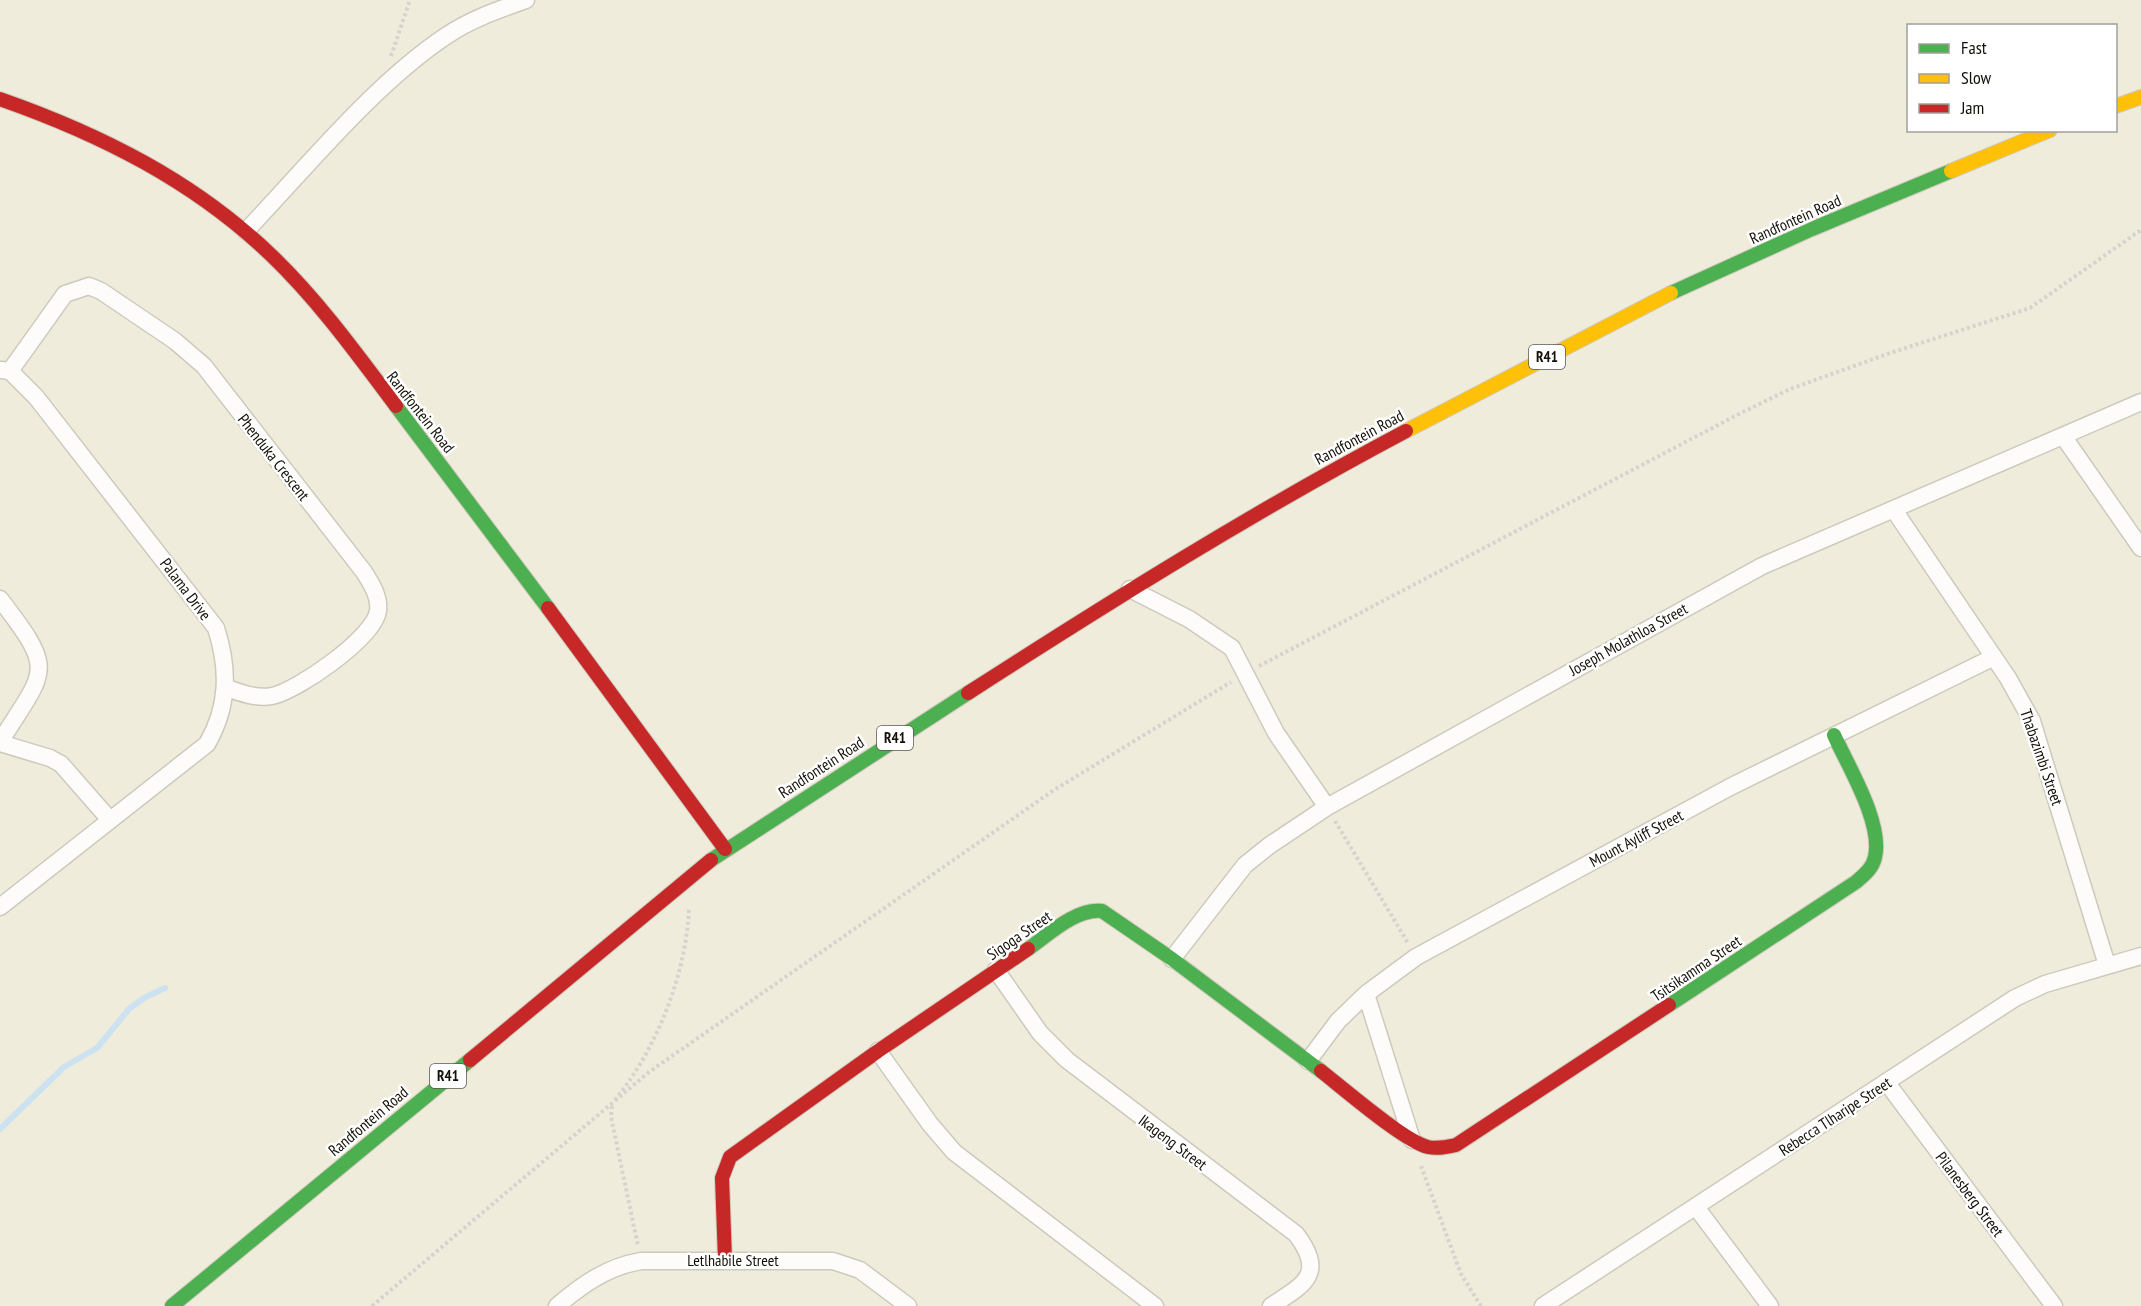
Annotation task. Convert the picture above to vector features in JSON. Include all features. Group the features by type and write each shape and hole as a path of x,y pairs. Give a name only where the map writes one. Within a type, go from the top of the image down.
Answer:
{"street":[{"path":"246,231 409,62 448,34 487,14 526,0"},
{"path":"2117,105 2141,97"},
{"name":"Randfontein Road","path":"0,99 36,110 165,173 246,231 305,288 525,573 725,849"},
{"name":"Randfontein Road","path":"172,1306 725,849 1130,590 1308,483 1674,291 1812,229 2045,132"},
{"name":"Phenduka Crescent","path":"5,370 65,294 89,286 101,291 175,341 204,366 364,572 373,586 378,611 368,631 355,643 300,684 284,693 261,698 227,688"},
{"name":"Palama Drive","path":"0,907 207,744 216,729 227,688 225,655 216,628 36,397 5,370"},
{"name":"Joseph Molathloa Street","path":"1172,959 1245,865 1270,844 1327,807 1761,566 2141,402"},
{"path":"2063,436 2141,548"},
{"name":"Thabazimbi Street","path":"1894,510 2008,678 2035,729 2107,965"},
{"path":"1130,590 1163,604 1225,642 1238,656 1293,761 1327,807"},
{"path":"0,599 35,647 40,670 31,694 0,743 50,758 61,764 110,820"},
{"name":"Mount Ayliff Street","path":"1308,1061 1338,1021 1366,994 1416,957 1719,792 1994,657"},
{"name":"Tsitsikamma Street","path":"1412,1140 1426,1147 1440,1149 1470,1138 1856,882 1871,869 1876,853 1873,826 1834,735"},
{"name":"Sigoga Street","path":"726,1260 722,1178 724,1167 730,1157 996,970 1072,919 1094,910 1102,911 1172,959 1412,1140"},
{"name":"Rebecca Tlharipe Street","path":"1543,1306 2031,990 2141,956"},
{"name":"Ikageng Street","path":"996,970 1040,1033 1068,1060 1296,1234 1310,1256 1312,1267 1310,1277 1271,1306"},
{"path":"1366,994 1412,1140"},
{"path":"878,1051 930,1124 954,1152 1155,1306"},
{"name":"Pilanesberg Street","path":"1887,1083 2054,1306"},
{"path":"1696,1207 1770,1306"},
{"name":"Letlhabile Street","path":"557,1306 589,1280 623,1264 641,1261 815,1260 847,1264 860,1270 908,1306"}],"path":[{"path":"390,59 410,0"},
{"path":"372,1306 612,1106 649,1072 1054,790 1246,673 1790,389 1890,353 2030,308 2141,230"},
{"path":"1327,807 1416,957"},
{"path":"641,1261 610,1117 612,1106 635,1075 673,989 687,939 690,877"},
{"path":"1412,1140 1461,1274 1481,1306"}],"waterway":[{"path":"0,1129 64,1067 97,1048 129,1009 144,998 165,988"}],"traffic: fast":[{"path":"1671,293 1812,229 1951,171"},
{"path":"396,406 548,608"},
{"path":"711,860 968,693"},
{"path":"1669,1005 1856,882 1872,865 1876,843 1874,828 1863,795 1834,735"},
{"path":"1028,949 1072,918 1092,911 1102,911 1172,959 1321,1071"},
{"path":"172,1306 470,1060"}],"traffic: slow":[{"path":"2117,106 2141,97"},
{"path":"1951,171 2045,132"},
{"path":"1406,431 1671,293"}],"traffic: jam":[{"path":"0,99 74,128 144,162 178,182 241,228 305,290 396,406"},
{"path":"968,693 1184,558 1406,431"},
{"path":"548,608 725,849"},
{"path":"470,1060 711,860"},
{"path":"725,1260 722,1178 730,1157 878,1051 1028,949"},
{"path":"1321,1071 1374,1114 1417,1143 1439,1148 1456,1145 1669,1005"}]}
